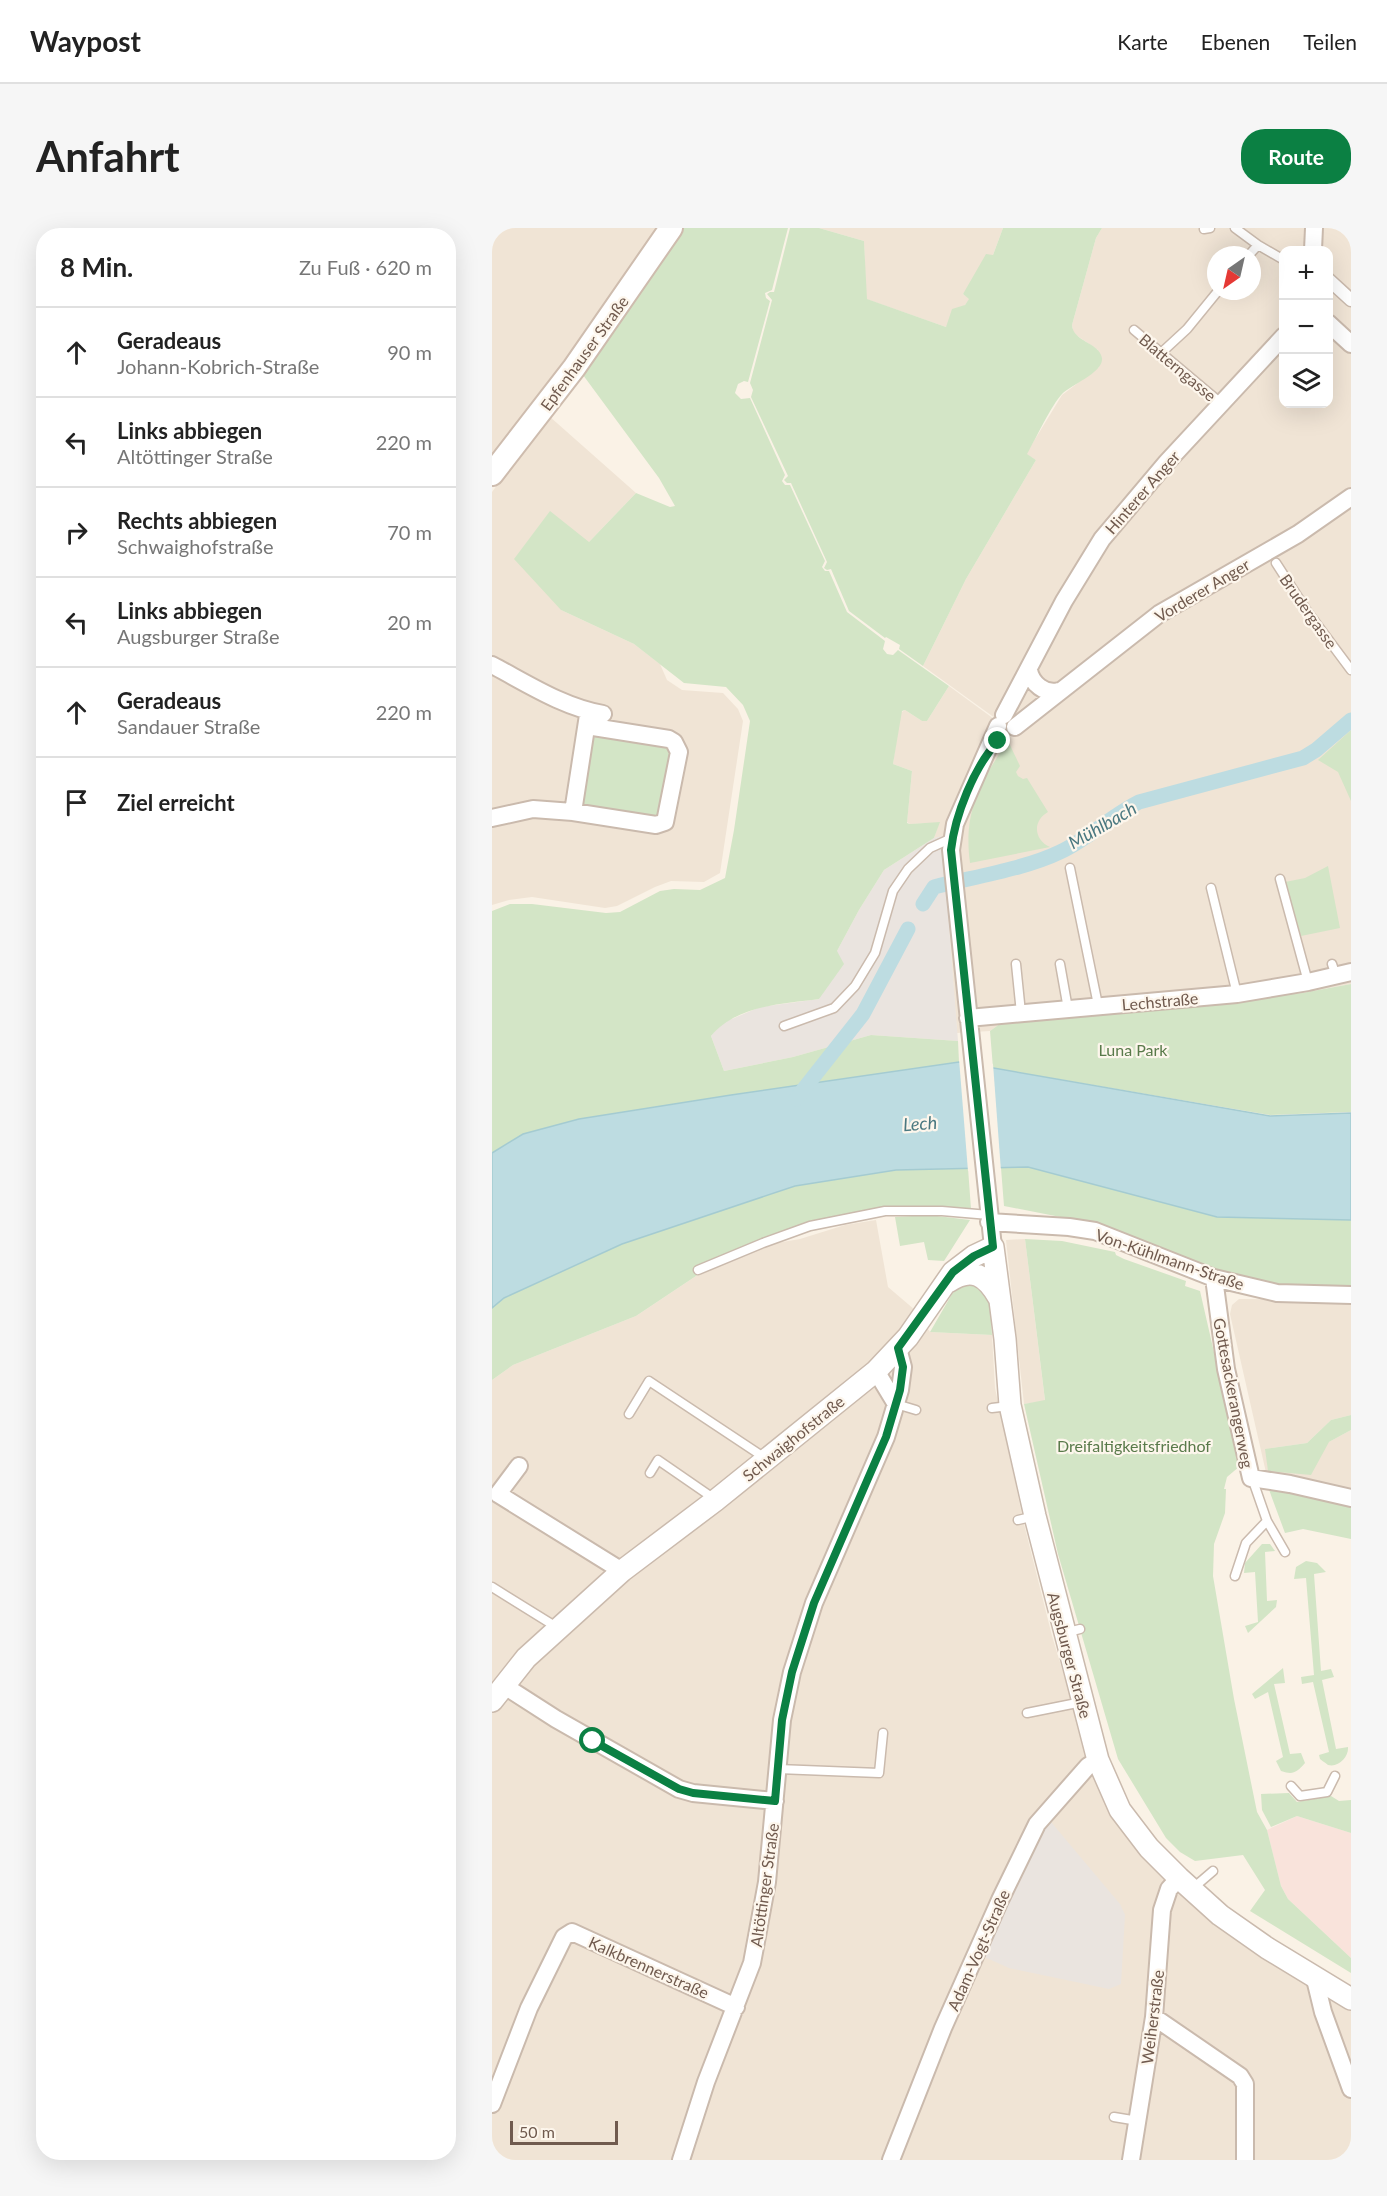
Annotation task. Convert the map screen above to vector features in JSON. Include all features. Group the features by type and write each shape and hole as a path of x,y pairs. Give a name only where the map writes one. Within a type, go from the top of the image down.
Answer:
{"main road":[{"name":"Epfenhauser Straße","path":"492,474 574,368 671,228"}],"street":[{"path":"1313,246 1314,228"},
{"path":"1333,283 1351,300"},
{"path":"1333,327 1351,344"},
{"name":"Hinterer Anger","path":"956,904 952,869 955,824 981,762 1007,721 1029,670 1064,600 1119,517 1279,341"},
{"name":"Vorderer Anger","path":"1007,721 1059,691 1092,668 1159,614 1273,557 1351,496"},
{"path":"492,665 593,717 669,739 674,742 679,752 666,819 662,825 573,812 533,809 492,818"},
{"path":"1029,670 1030,676 1040,687 1054,693 1059,691"},
{"path":"573,812 593,717"},
{"name":"Augsburger Straße","path":"956,904 999,1298 1001,1407 1026,1518 1072,1631 1083,1701 1098,1760 1120,1810 1149,1848 1185,1884 1245,1934 1351,1999"},
{"name":"Lechstraße","path":"969,1025 1022,1013 1237,993 1308,982 1340,971"},
{"name":"Von-Kühlmann-Straße","path":"988,1211 1095,1231 1214,1278 1277,1293 1351,1295"},
{"name":"Schwaighofstraße","path":"498,1693 526,1658 622,1571 716,1500 876,1371 898,1348 953,1272 993,1247"},
{"path":"945,1284 954,1278 976,1274 986,1280 999,1298"},
{"name":"Gottesackerangerweg","path":"1214,1278 1226,1369 1251,1478 1351,1498"},
{"name":"Altöttinger Straße","path":"681,2160 706,2082 752,1963 761,1924 782,1720 799,1646 814,1603 886,1437 897,1404 903,1367 898,1348"},
{"path":"876,1371 897,1404"},
{"path":"519,1466 498,1494 622,1571"},
{"path":"498,1693 556,1719 679,1789 693,1793 775,1801"},
{"name":"Adam-Vogt-Straße","path":"891,2160 943,2028 1037,1824 1088,1766 1098,1760"},
{"name":"Weiherstraße","path":"1131,2160 1154,2017 1162,1910 1169,1889 1185,1884"},
{"name":"Kalkbrennerstraße","path":"492,2104 529,2008 564,1937 572,1932 736,2007"},
{"path":"1314,1975 1323,2012 1351,2089"},
{"path":"1154,2017 1240,2076 1245,2084 1245,2160"}],"lane":[{"path":"1235,228 1279,257"},
{"path":"1161,353 1187,329 1211,300"},
{"name":"Blatterngasse","path":"1134,330 1222,404"},
{"name":"Brudergasse","path":"1273,557 1307,611 1351,670"},
{"path":"784,1026 834,1008 855,986 875,953 892,891 908,869 930,848 953,838"},
{"path":"1070,868 1098,1005"},
{"path":"1280,879 1308,982"},
{"path":"1211,888 1237,993"},
{"path":"1016,964 1022,1013"},
{"path":"1060,964 1068,1009"},
{"path":"698,1270 763,1243 810,1227 885,1211 988,1211"},
{"path":"629,1414 649,1381 766,1459"},
{"path":"897,1404 916,1410"},
{"path":"650,1473 658,1460 716,1500"},
{"path":"1251,1478 1267,1521 1285,1552"},
{"path":"1235,1576 1246,1543 1267,1521"},
{"path":"492,1587 559,1628"},
{"path":"1027,1713 1083,1701"},
{"path":"778,1769 879,1773 883,1733"},
{"path":"1291,1786 1300,1796 1327,1792 1335,1776"},
{"path":"1185,1884 1213,1871"},
{"path":"1114,2117 1138,2121"}],"shaded area":[{"path":"492,228 661,228 492,466"},
{"path":"819,228 1003,228 993,255 963,294 970,299 946,327 866,299 864,241"},
{"path":"1102,228 1351,228 1351,984 1302,993 1001,1023 990,1031 957,1033 942,837 934,838 939,823 910,824 907,822 912,771 893,764 900,713 905,710 922,721 927,721 949,686 995,718 923,666 966,579 1036,460 1026,454 1062,395 1099,367 1098,350 1076,335 1072,325 1096,238"},
{"path":"549,416 636,493 589,542 561,610 634,644 660,664 667,680 682,690 723,693 738,709 743,721 720,873 704,882 671,881 617,906 605,908 532,897 492,905 492,492"},
{"path":"942,836 958,1041 871,1035 793,1057 724,1071 711,1036 720,1024 760,1007 819,999 837,951 884,870 934,838"},
{"path":"876,1220 888,1287 915,1310 930,1332 992,1335 995,1388 1024,1524 1052,1636 1090,1761 1135,1845 1351,2008 1351,2160 492,2160 492,1380 513,1365 636,1316 702,1272 765,1245 800,1239 845,1225"},
{"path":"1025,1239 1045,1401 1024,1404 1006,1240"},
{"path":"1239,1299 1351,1300 1351,1415 1331,1420 1307,1443 1265,1449 1329,1442 1351,1430 1351,1496 1267,1477 1230,1314 1232,1305"},
{"path":"1046,1816 1120,1904 1125,1915 1121,1984 1109,1989 1009,1968 982,1956"},
{"path":"1297,1816 1351,1833 1351,1958 1288,1899 1281,1886 1267,1830"}],"green space":[{"path":"682,228 788,228 772,290 765,293 766,298 770,301 748,382 738,384 735,393 741,399 750,398 785,475 782,481 785,485 790,485 825,561 822,567 825,571 829,571 847,612 885,641 883,649 887,654 893,655 898,650 949,686 927,721 922,721 905,710 902,711 893,764 912,771 907,823 940,822 934,838 884,870 837,951 844,964 819,999 775,1005 747,1012 722,1026 711,1036 724,1071 793,1057 871,1035 958,1041 959,1062 579,1119 523,1134 492,1153 492,911 510,904 532,904 606,913 620,912 660,891 700,890 725,878 750,721 743,705 726,687 684,683 634,644 561,610 514,559 550,511 589,542 636,493 670,507 675,506 659,478 583,375"},
{"path":"790,228 819,228 864,241 867,299 946,327 952,309 965,305 969,299 963,294 986,254 993,255 1003,228 1102,228 1096,238 1072,325 1073,331 1081,339 1100,353 1101,363 1093,373 1066,390 1049,414 1027,454 1036,460 966,579 923,666 899,649 900,645 885,638 849,611 831,569 824,568 827,562 791,483 784,480 788,476 751,397 753,390 750,383 772,300 767,294 774,292"},
{"path":"1351,730 1351,801 1338,772 1318,760"},
{"path":"597,735 663,745 668,748 671,757 662,811 657,818 585,806 582,802 590,743"},
{"path":"1008,741 1020,766 1016,772 1018,776 1023,779 1027,778 1048,812 1039,820 1037,830 1041,840 1050,847 970,863 969,828 976,798 989,770"},
{"path":"1328,866 1340,928 1301,936 1285,882 1305,878"},
{"name":"Luna Park","path":"1351,984 1351,1112 1270,1115 993,1068 990,1031 1001,1023 1302,993"},
{"path":"1028,1167 1217,1217 1351,1220 1351,1289 1252,1284 1096,1224 1004,1206 1001,1168"},
{"path":"968,1168 971,1209 878,1208 808,1223 702,1272 636,1316 513,1365 492,1380 492,1308 504,1298 622,1244 795,1186 896,1170"},
{"path":"929,1215 970,1220 944,1261 928,1260 924,1242 900,1246 895,1217"},
{"name":"Dreifaltigkeitsfriedhof","path":"1025,1239 1062,1241 1115,1252 1124,1259 1186,1281 1185,1286 1200,1291 1240,1466 1227,1477 1224,1489 1226,1489 1225,1513 1214,1544 1213,1576 1234,1699 1257,1812 1267,1830 1281,1886 1288,1899 1351,1958 1351,1973 1250,1911 1265,1890 1243,1855 1195,1861 1180,1852 1166,1838 1118,1759 1058,1554 1024,1404 1045,1400"},
{"path":"966,1277 989,1290 992,1335 930,1332 952,1294"},
{"path":"1351,1415 1351,1430 1329,1442 1311,1475 1268,1471 1265,1449 1307,1443 1331,1420"},
{"path":"1268,1487 1351,1506 1351,1539 1303,1529 1285,1533"},
{"path":"1262,1544 1270,1544 1275,1551 1265,1552 1267,1601 1277,1600 1276,1607 1248,1633 1245,1626 1258,1622 1255,1572 1244,1573 1245,1563"},
{"path":"1306,1561 1317,1563 1326,1572 1314,1574 1321,1671 1331,1669 1334,1677 1322,1680 1336,1749 1348,1747 1347,1754 1336,1765 1328,1765 1320,1759 1319,1755 1329,1752 1313,1682 1302,1684 1301,1677 1314,1675 1306,1578 1294,1579 1296,1567"},
{"path":"1283,1668 1285,1683 1274,1684 1290,1754 1301,1753 1305,1763 1297,1771 1291,1773 1281,1771 1276,1761 1283,1757 1268,1692 1255,1699 1252,1694"},
{"path":"1289,1793 1297,1802 1331,1796 1339,1801 1351,1800 1351,1833 1297,1816 1271,1827 1262,1810 1261,1794"}],"water":[{"name":"Lech","path":"959,1062 1270,1116 1351,1113 1351,1220 1217,1217 1028,1167 896,1170 795,1186 622,1244 504,1298 492,1308 492,1153 523,1134 579,1119"}],"pier":[{"path":"959,1059 993,1064 1001,1171 968,1171"}],"waterway":[{"name":"Mühlbach","path":"923,904 934,887 1015,868 1060,852 1139,802 1303,758 1351,720"},
{"name":"Mühlbach","path":"796,1099 863,1014 908,929"}],"route":[{"path":"593,1741 679,1789 693,1793 775,1801 782,1720 799,1646 814,1603 886,1437 897,1404 903,1367 898,1348 953,1272 974,1256 993,1247 951,850 955,824 981,762 998,741"}]}
